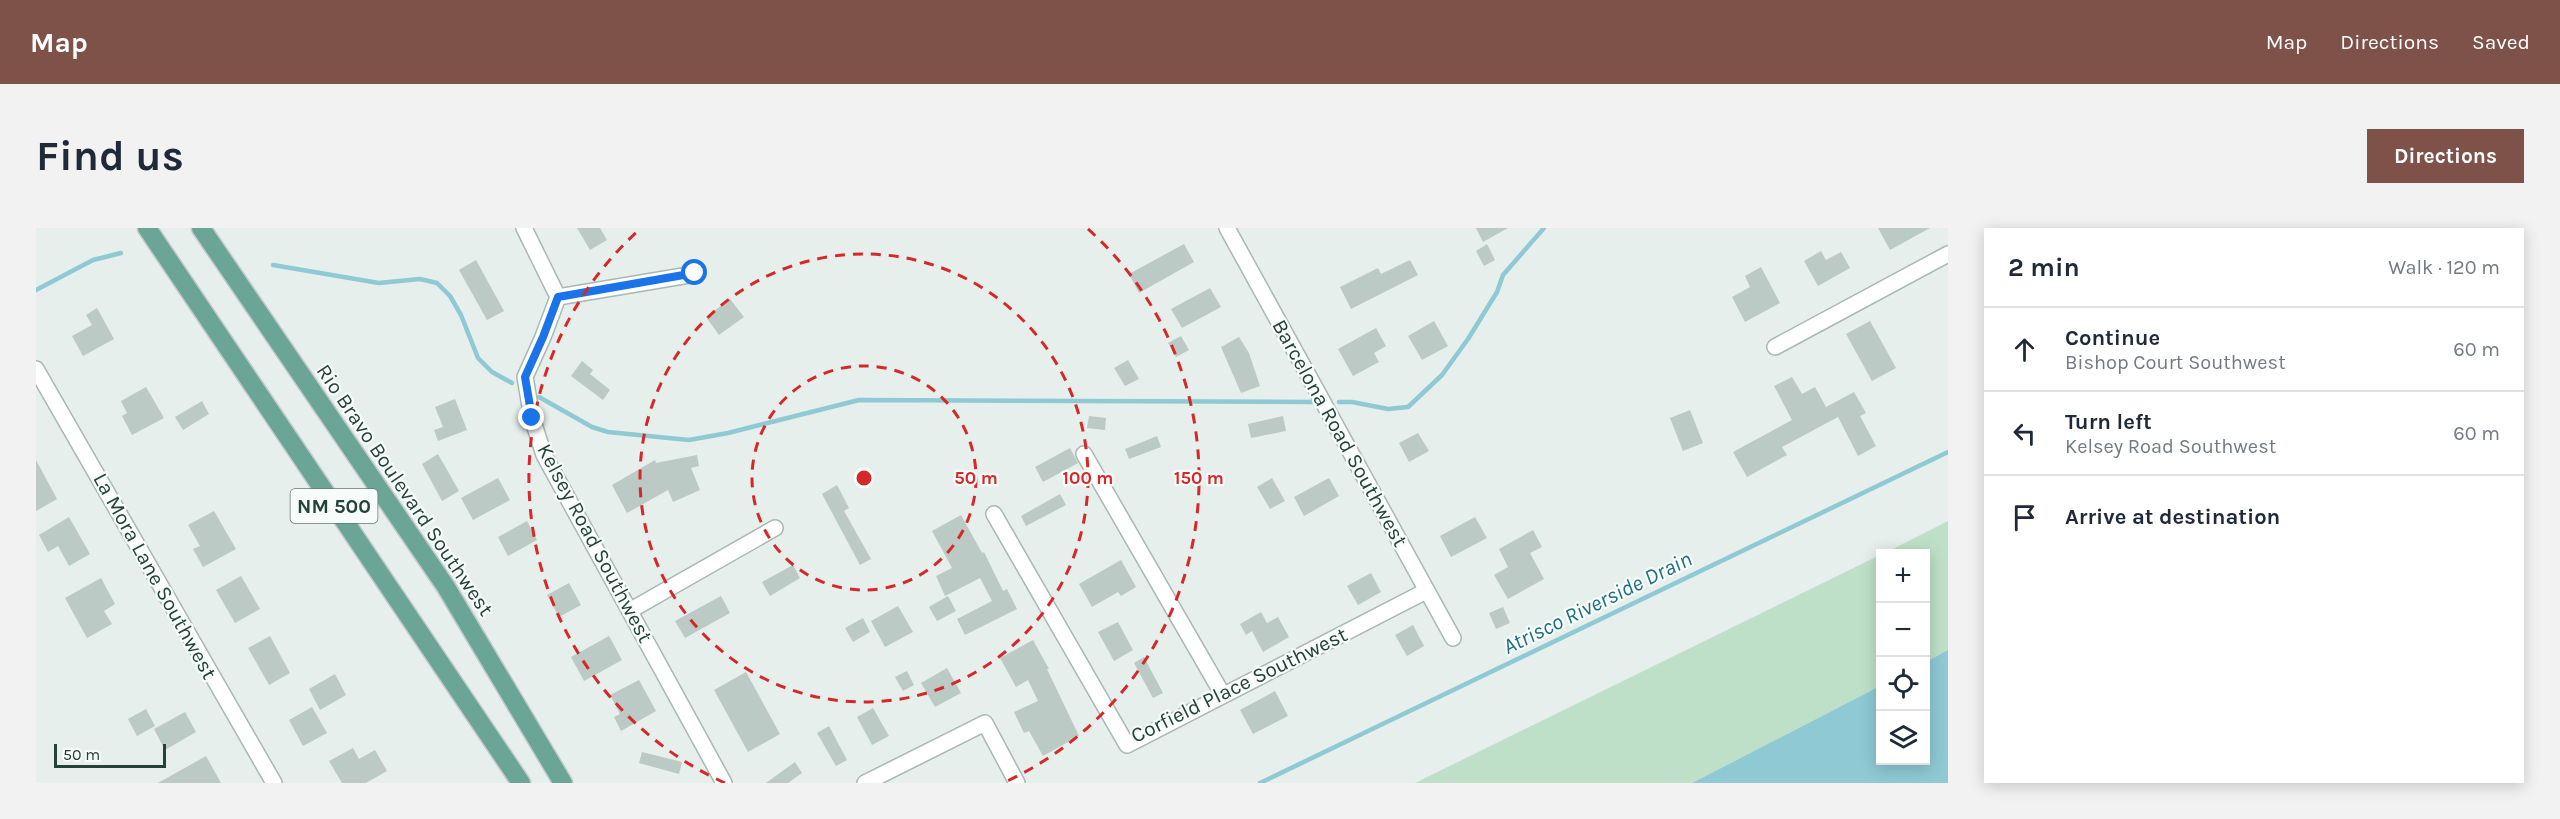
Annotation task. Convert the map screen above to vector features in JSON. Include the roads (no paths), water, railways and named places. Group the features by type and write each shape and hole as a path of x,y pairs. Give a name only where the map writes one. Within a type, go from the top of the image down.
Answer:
{"main road":[{"name":"Rio Bravo Boulevard Southwest","path":"201,228 446,586 563,783"},
{"name":"NM 500","path":"148,230 521,783"}],"street":[{"path":"524,228 558,297 695,273"},
{"name":"Barcelona Road Southwest","path":"1227,228 1453,638"},
{"path":"1775,347 1948,254"},
{"name":"Kelsey Road Southwest","path":"558,297 525,377 532,418 544,455 724,783"},
{"name":"La Mora Lane Southwest","path":"36,369 274,783"},
{"path":"1084,454 1223,695"},
{"name":"Corfield Place Southwest","path":"994,514 1127,745 1426,591"},
{"path":"631,610 775,528"},
{"path":"865,783 985,723 1017,783"}],"water":[{"path":"1948,650 1948,783 1692,783 1876,688 1876,765 1930,765 1930,660"}],"waterway":[{"path":"1339,402 1352,402 1388,409 1408,407 1442,375 1497,292 1503,275 1544,228"},
{"path":"36,290 93,260 121,253"},
{"path":"273,265 379,283 420,279 437,283 450,296 461,315 478,358 492,372 512,383"},
{"path":"539,397 592,427 608,432 689,440 728,433 859,400 1313,402"},
{"name":"Atrisco Riverside Drain","path":"1260,783 1948,452"}]}
